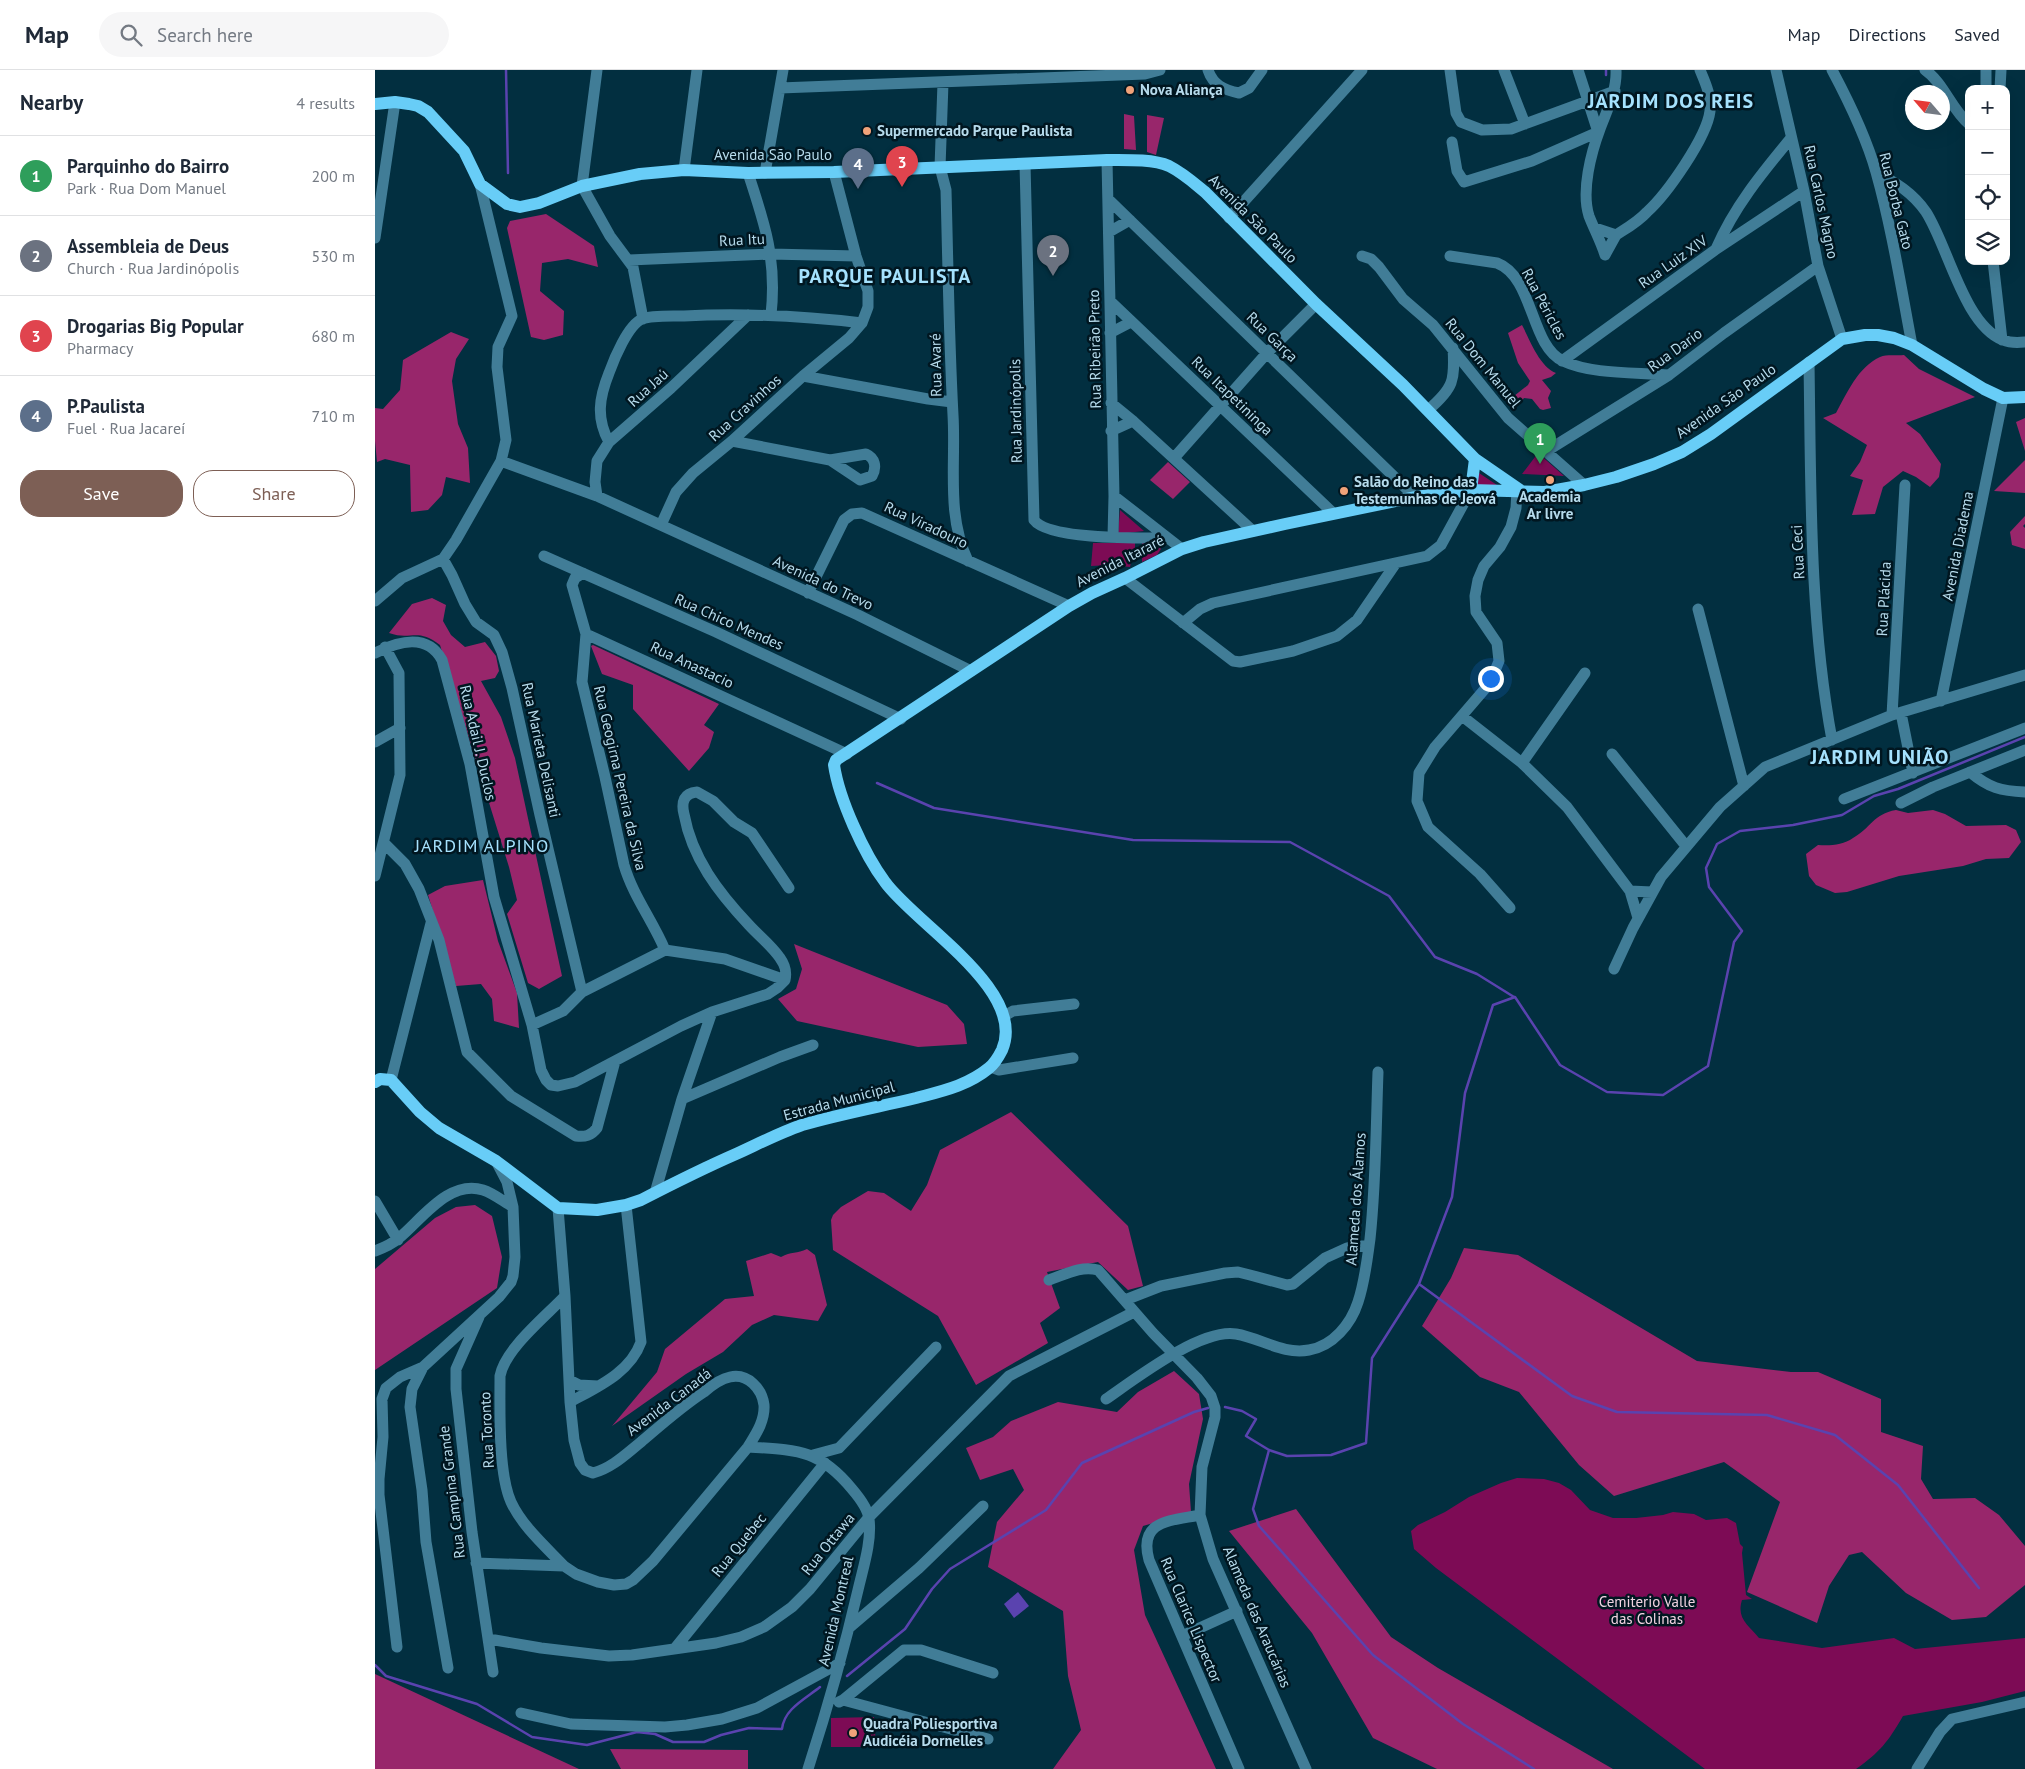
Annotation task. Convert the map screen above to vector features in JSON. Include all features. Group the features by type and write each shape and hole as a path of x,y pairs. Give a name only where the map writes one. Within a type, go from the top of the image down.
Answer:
{"main road":[{"name":"Avenida São Paulo","path":"375,104 395,102 418,106 428,112 464,151 480,184 507,204 520,207 539,203 582,186 640,174 684,170 748,173 834,172 1107,160 1137,160 1168,166 1198,187 1316,304 1428,410 1475,459 1500,479 1518,490 1545,492 1585,485 1653,464 1682,452 1711,434 1842,339 1865,335 1879,335 1912,345 1984,389 2003,398 2025,397"},
{"path":"1471,490 1475,459"},
{"name":"Avenida Itararé","path":"835,770 833,765 836,760 901,719 1069,606 1091,593 1182,549 1204,542 1333,513 1415,497 1471,490 1518,490"},
{"name":"Estrada Municipal","path":"558,1208 597,1210 626,1205 800,1126 949,1090 975,1079 991,1067 1000,1054 1006,1039 1007,1029 1004,1016 995,998 983,980 943,937 890,888 881,876 845,802 835,770"},
{"path":"375,1082 380,1079 391,1080 420,1112 439,1128 496,1161 558,1208"}],"street":[{"path":"597,70 582,186 610,236 629,260 637,282 643,319"},
{"path":"684,170 697,70"},
{"path":"765,173 783,70"},
{"path":"779,88 1145,74 1160,70"},
{"path":"1207,70 1210,76 1222,88 1239,93 1249,88 1262,70"},
{"path":"1229,218 1362,70"},
{"path":"1450,70 1455,113 1461,122 1482,130 1511,129 1615,91"},
{"path":"1504,70 1525,124"},
{"path":"1616,70 1615,91 1598,132 1587,180 1589,215 1605,255 1616,235 1635,224 1666,191 1701,136 1711,109 1706,86 1699,70"},
{"name":"Rua Carlos Magno","path":"1776,70 1804,191 1818,266 1842,339"},
{"name":"Rua Borba Gato","path":"1832,70 1876,172 1896,259 1912,345"},
{"path":"1925,70 1934,78 1965,121"},
{"path":"1986,70 1986,85"},
{"path":"2001,70 2001,85"},
{"path":"1571,107 1579,97 1580,75"},
{"path":"1580,75 1598,132"},
{"name":"Rua Avaré","path":"943,83 940,167 946,190 955,521 959,539 968,561"},
{"path":"375,238 395,102"},
{"path":"1452,142 1457,171 1464,182 1532,161 1598,132"},
{"path":"1715,250 1725,227 1739,203 1791,138"},
{"path":"375,166 387,159"},
{"name":"Rua Ribeirão Preto","path":"1107,160 1111,431 1114,496 1113,537"},
{"name":"Rua Jardinópolis","path":"1025,164 1033,513 1037,524 1047,529 1070,534 1167,538"},
{"path":"609,442 601,426 599,416 604,389 623,342 633,327 643,319 690,315 748,314 862,323 868,307 868,290 856,256 834,172"},
{"path":"1876,172 1913,196 1925,211 1937,231 1968,303 1983,326 2002,340 2011,343 2025,342"},
{"path":"748,173 771,254 773,284 771,315"},
{"path":"375,601 402,578 443,559 456,540 501,461 506,440 497,368 498,347 512,316 480,184"},
{"name":"Rua Luiz XIV","path":"1562,361 1715,250 1804,191"},
{"name":"Rua Garça","path":"1108,199 1415,497"},
{"path":"1109,232 1130,220"},
{"path":"1595,228 1616,235"},
{"name":"Rua Itu","path":"629,260 771,254 856,256"},
{"name":"Rua Dom Manuel","path":"1362,256 1371,259 1379,267 1403,299 1433,326 1453,348 1508,418 1585,485"},
{"name":"Rua Péricles","path":"1450,256 1497,263 1511,272 1519,282 1548,347 1562,361 1593,370 1669,374"},
{"path":"1993,265 2002,340"},
{"name":"Rua Dario","path":"1545,452 1669,374 1818,266"},
{"name":"Rua Itapetininga","path":"1110,301 1333,513"},
{"path":"1174,458 1267,353 1316,304"},
{"name":"Rua Jaú","path":"597,496 595,482 597,461 609,442 671,388 748,314"},
{"path":"1110,333 1131,322"},
{"name":"Rua Cravinhos","path":"661,525 676,492 683,483 803,376 849,338 862,323"},
{"path":"1428,410 1447,392 1451,384 1455,371 1453,348"},
{"name":"Rua Ceci","path":"1809,362 1812,540 1817,626 1832,740"},
{"path":"803,376 952,402"},
{"name":"Avenida Diadema","path":"1941,701 2003,398"},
{"path":"1111,403 1253,531"},
{"path":"1111,431 1133,421"},
{"path":"732,441 830,460"},
{"name":"Avenida do Trevo","path":"501,461 597,496 808,593 971,671"},
{"name":"Rua Plácida","path":"1905,485 1896,714 1913,772"},
{"path":"1183,623 1200,609 1213,603 1427,556 1441,545 1471,490"},
{"path":"1510,908 1480,874 1428,827 1417,802 1419,773 1435,747 1490,683 1499,662 1497,643 1476,612 1475,596 1478,580 1484,566 1500,547 1511,527 1518,490"},
{"path":"1114,496 1182,549"},
{"name":"Rua Viradouro","path":"808,593 844,520 852,514 862,513 1069,606"},
{"name":"Rua Chico Mendes","path":"544,556 716,632 901,719"},
{"name":"Rua Marieta Delisanti","path":"443,559 476,622 494,635 502,652 515,697 539,815 582,992"},
{"path":"1125,578 1233,662 1239,662 1293,651 1337,636 1357,620 1396,563"},
{"path":"583,573 575,578 572,585 586,634"},
{"path":"1698,609 1744,786"},
{"name":"Rua Anastacio","path":"586,634 847,754"},
{"name":"Rua Geogirna Pereira da Silva","path":"586,634 581,682 605,777 624,865 631,885 665,950"},
{"name":"Rua Adail J. Duclos","path":"380,650 405,643 427,644 437,652 442,660 470,764 494,897 533,1025"},
{"path":"375,876 385,843 400,775 399,673 380,650"},
{"path":"1522,763 1585,673"},
{"path":"1615,969 1638,918 1661,877 1720,807 1765,767 1896,714 2025,675"},
{"path":"1462,716 1522,763 1567,807 1630,891 1638,918"},
{"path":"375,742 401,728"},
{"path":"1844,799 2025,728"},
{"path":"1901,803 1933,787 2025,750"},
{"path":"1612,754 1686,846"},
{"path":"1970,772 1989,786 2004,791 2025,792"},
{"path":"785,980 725,959 665,950 582,992 563,1011 533,1025 541,1070 551,1085 558,1086 575,1082 681,1026 712,1012 768,994 785,980 785,967 779,957 735,910 707,874 699,860 683,810 683,801 687,796 697,792 706,795 737,824 752,833 789,888"},
{"path":"385,843 413,876 422,896 439,940 467,1052 511,1096 576,1136 585,1137 593,1133 597,1128 615,1061"},
{"path":"1630,891 1652,892"},
{"path":"391,1080 431,923"},
{"path":"1004,1016 1013,1011 1073,1004"},
{"path":"655,1193 682,1099 712,1012"},
{"path":"682,1099 813,1045"},
{"path":"991,1067 999,1070 1073,1058"},
{"name":"Alameda dos Álamos","path":"1106,1399 1174,1354 1199,1340 1230,1333 1289,1350 1308,1350 1323,1346 1337,1337 1358,1304 1366,1275 1373,1212 1378,1072"},
{"path":"397,1647 379,1495 383,1437 382,1398 386,1388 393,1382 423,1367 505,1290 513,1276 515,1257 513,1207 507,1182 496,1161"},
{"path":"375,1251 398,1240 440,1201 462,1189 483,1190 513,1207"},
{"path":"375,1201 398,1240"},
{"path":"570,1402 600,1386 627,1365 636,1355 641,1342 626,1205"},
{"name":"Avenida Canadá","path":"476,1563 564,1566 576,1574 598,1582 614,1585 626,1584 653,1561 748,1447 760,1427 763,1416 764,1405 761,1393 755,1384 743,1378 731,1376 691,1400 613,1465 593,1473 585,1470 577,1456 570,1402 565,1296 558,1208"},
{"path":"1125,1300 1161,1286 1225,1273 1238,1272 1287,1285 1293,1284 1330,1256 1347,1248 1369,1245"},
{"name":"Alameda das Araucárias","path":"1049,1280 1081,1269 1091,1268 1097,1270 1105,1276 1134,1312 1197,1378 1211,1396 1215,1408 1215,1417 1202,1467 1201,1514 1213,1558 1306,1769"},
{"name":"Rua Toronto","path":"564,1566 517,1513 509,1496 504,1465 499,1376 502,1366 513,1349 565,1296"},
{"name":"Rua Campina Grande","path":"482,1311 457,1369 456,1389 476,1563 493,1672"},
{"name":"Rua Ottawa","path":"489,1639 541,1648 609,1656 632,1655 676,1647 717,1643 741,1637 764,1627 792,1608 869,1517 1009,1376 1134,1312"},
{"name":"Rua Quebec","path":"676,1647 828,1465 839,1448 936,1347"},
{"path":"423,1367 412,1389 410,1407 422,1490 426,1542 448,1668"},
{"path":"569,1380 579,1385 600,1386"},
{"path":"748,1447 793,1450 813,1455 828,1465 857,1495 869,1517"},
{"path":"813,1455 839,1448"},
{"path":"850,1627 919,1568 983,1506"},
{"name":"Rua Clarice Lispector","path":"1201,1514 1167,1522 1152,1528 1147,1537 1146,1548 1149,1560 1239,1769"},
{"name":"Avenida Montreal","path":"808,1769 850,1627 863,1568 869,1517"},
{"path":"1182,1636 1237,1611"},
{"path":"827,1709 843,1700 904,1650 921,1650 993,1673"},
{"path":"521,1713 571,1724 665,1727 687,1725 722,1719 757,1708 805,1684 840,1663"},
{"path":"843,1700 988,1739"},
{"path":"1917,1769 1940,1732 1952,1720 2025,1702"}],"green space":[{"path":"1538,453 1564,476 1522,474"},
{"path":"1476,471 1497,485 1476,488"},
{"path":"1120,510 1144,531 1118,534"},
{"path":"1142,542 1160,546 1161,549 1157,555 1142,562"},
{"path":"1093,543 1135,543 1135,562 1131,562 1130,567 1111,565 1091,566"},
{"name":"Cemiterio Valle das Colinas","path":"1517,1478 1544,1479 1559,1483 1571,1490 1590,1510 1613,1518 1636,1518 1673,1512 1694,1514 1706,1520 1727,1518 1736,1523 1740,1544 1743,1547 1746,1595 1752,1599 1742,1600 1742,1617 1759,1638 1822,1648 1894,1638 1915,1649 2025,1638 2025,1691 1982,1702 1903,1716 1883,1746 1856,1769 1705,1769 1436,1568 1414,1549 1411,1531 1418,1525 1445,1512 1469,1497"},
{"name":"Quadra Poliesportiva Audicéia Dornelles","path":"874,1717 876,1747 831,1747 831,1718"}],"shaded area":[{"path":"1124,114 1134,116 1136,150 1124,149"},
{"path":"1147,115 1164,118 1156,155 1147,152"},
{"path":"546,214 594,246 598,267 568,259 542,263 540,291 564,311 563,335 544,340 531,337 507,228 510,221"},
{"path":"1522,325 1540,359 1550,370 1556,373 1542,380 1551,391 1548,398 1551,408 1540,409 1532,399 1524,398 1520,403 1515,401 1514,396 1528,385 1530,381 1518,363 1508,333"},
{"path":"451,332 469,339 456,359 452,381 458,424 468,448 470,483 446,477 442,495 428,510 411,512 410,465 385,459 377,462 375,408 383,409 400,390 403,360"},
{"path":"1904,355 1919,369 1975,397 1906,423 1920,434 1941,464 1939,477 1930,487 1903,471 1883,487 1875,514 1852,515 1863,480 1850,476 1860,462 1867,445 1823,418 1836,413 1854,381 1872,361 1883,356"},
{"path":"2025,418 2025,451 2016,422"},
{"path":"2025,460 2025,493 1994,491"},
{"path":"1168,462 1190,482 1173,499 1150,480"},
{"path":"2025,516 2025,524 2023,526 2025,528 2025,549 2012,545 2010,532"},
{"path":"432,598 446,605 443,621 451,635 465,647 485,642 496,656 499,671 495,678 481,681 501,717 515,758 562,976 539,989 528,983 507,914 517,900 509,867 440,645 420,635 403,636 389,633 412,604"},
{"path":"593,645 719,704 704,725 714,732 709,748 689,771 633,709 633,685 602,674 591,646"},
{"path":"1896,810 1908,813 1933,810 1945,814 1966,826 2006,825 2016,830 2021,842 2009,858 1986,859 1963,866 1899,876 1847,892 1835,893 1816,885 1809,876 1806,854 1818,845 1845,842 1859,834 1877,818"},
{"path":"483,880 498,941 517,993 519,1028 494,1021 492,999 481,984 456,986 428,895 445,886"},
{"path":"794,944 947,1005 964,1024 967,1044 918,1047 797,1021 778,999 796,989 802,969"},
{"path":"1011,1112 1128,1226 1143,1286 1128,1290 1098,1262 1047,1272 1060,1308 1040,1323 1048,1343 976,1385 938,1316 833,1250 831,1220 841,1207 868,1191 884,1193 911,1211 927,1185 940,1150"},
{"path":"475,1205 492,1216 502,1257 497,1288 375,1370 375,1269 435,1218 456,1207"},
{"path":"1464,1248 1518,1255 1697,1361 1791,1372 1818,1372 1881,1399 1881,1432 1923,1446 1921,1479 1933,1499 1975,1498 1999,1515 2025,1546 2025,1585 1986,1617 1952,1620 1906,1593 1862,1552 1849,1555 1829,1586 1817,1623 1747,1592 1780,1502 1724,1462 1614,1496 1579,1465 1519,1392 1480,1377 1422,1326 1451,1278"},
{"path":"807,1249 815,1255 827,1305 818,1321 774,1315 752,1325 723,1352 686,1374 612,1426 657,1372 665,1349 725,1299 754,1296 746,1261 771,1253 781,1257"},
{"path":"1174,1371 1199,1394 1203,1419 1189,1484 1191,1512 1143,1526 1134,1550 1145,1615 1216,1769 1053,1769 1081,1730 1068,1676 1063,1611 988,1567 997,1522 1024,1490 1013,1469 980,1480 966,1448 993,1437 1011,1421 1058,1402 1117,1412 1138,1392"},
{"path":"1296,1509 1391,1637 1438,1668 1613,1769 1437,1769 1373,1738 1312,1633 1229,1531"},
{"path":"1018,1592 1029,1606 1014,1618 1004,1604"},
{"path":"375,1674 579,1769 375,1769"},
{"path":"610,1749 748,1750 748,1769 621,1769"}],"waterway":[{"path":"506,70 508,173"},
{"path":"1606,70 1606,75"},
{"path":"1225,1407 1242,1411 1256,1419 1246,1436 1269,1450 1287,1456 1331,1455 1366,1443 1372,1358 1419,1284 1452,1197 1465,1093 1493,1005 1515,997 1560,1065 1607,1092 1663,1095 1708,1066 1734,942 1742,931 1709,887 1706,868 1717,844 1740,831 1793,825 1842,815 1874,796 1898,789 2025,737"},
{"path":"877,783 934,808 1133,840 1290,842 1389,896 1435,957 1477,974 1514,997"},
{"path":"1419,1284 1572,1396 1617,1412 1767,1415 1835,1435 1898,1485 1979,1588"},
{"path":"847,1676 905,1629 932,1589 950,1569 1046,1510 1082,1463 1194,1412 1208,1408"},
{"path":"1269,1450 1253,1509 1259,1526 1373,1655 1463,1724 1534,1769"},
{"path":"375,1665 386,1676 477,1704 532,1737 587,1745 637,1732 655,1734 673,1742 704,1742 721,1735 749,1728 782,1729 791,1710 820,1687"}],"place":[{"name":"Nova Aliança","path":"1130,90"},
{"name":"Supermercado Parque Paulista","path":"867,131"},
{"name":"Drogarias Big Popular","path":"902,187"},
{"name":"P.Paulista","path":"858,189"},
{"name":"Assembleia de Deus","path":"1053,276"},
{"name":"Parquinho do Bairro","path":"1540,464"},
{"name":"Academia Ar livre","path":"1550,480"},
{"name":"Salão do Reino das Testemunhas de Jeová","path":"1344,491"},
{"name":"Quadra Poliesportiva Audicéia Dornelles","path":"853,1733"}],"district":[{"name":"JARDIM DOS REIS","path":"1671,101"},
{"name":"PARQUE PAULISTA","path":"885,276"},
{"name":"JARDIM UNIÃO","path":"1880,757"},
{"name":"JARDIM ALPINO","path":"482,846"}]}
